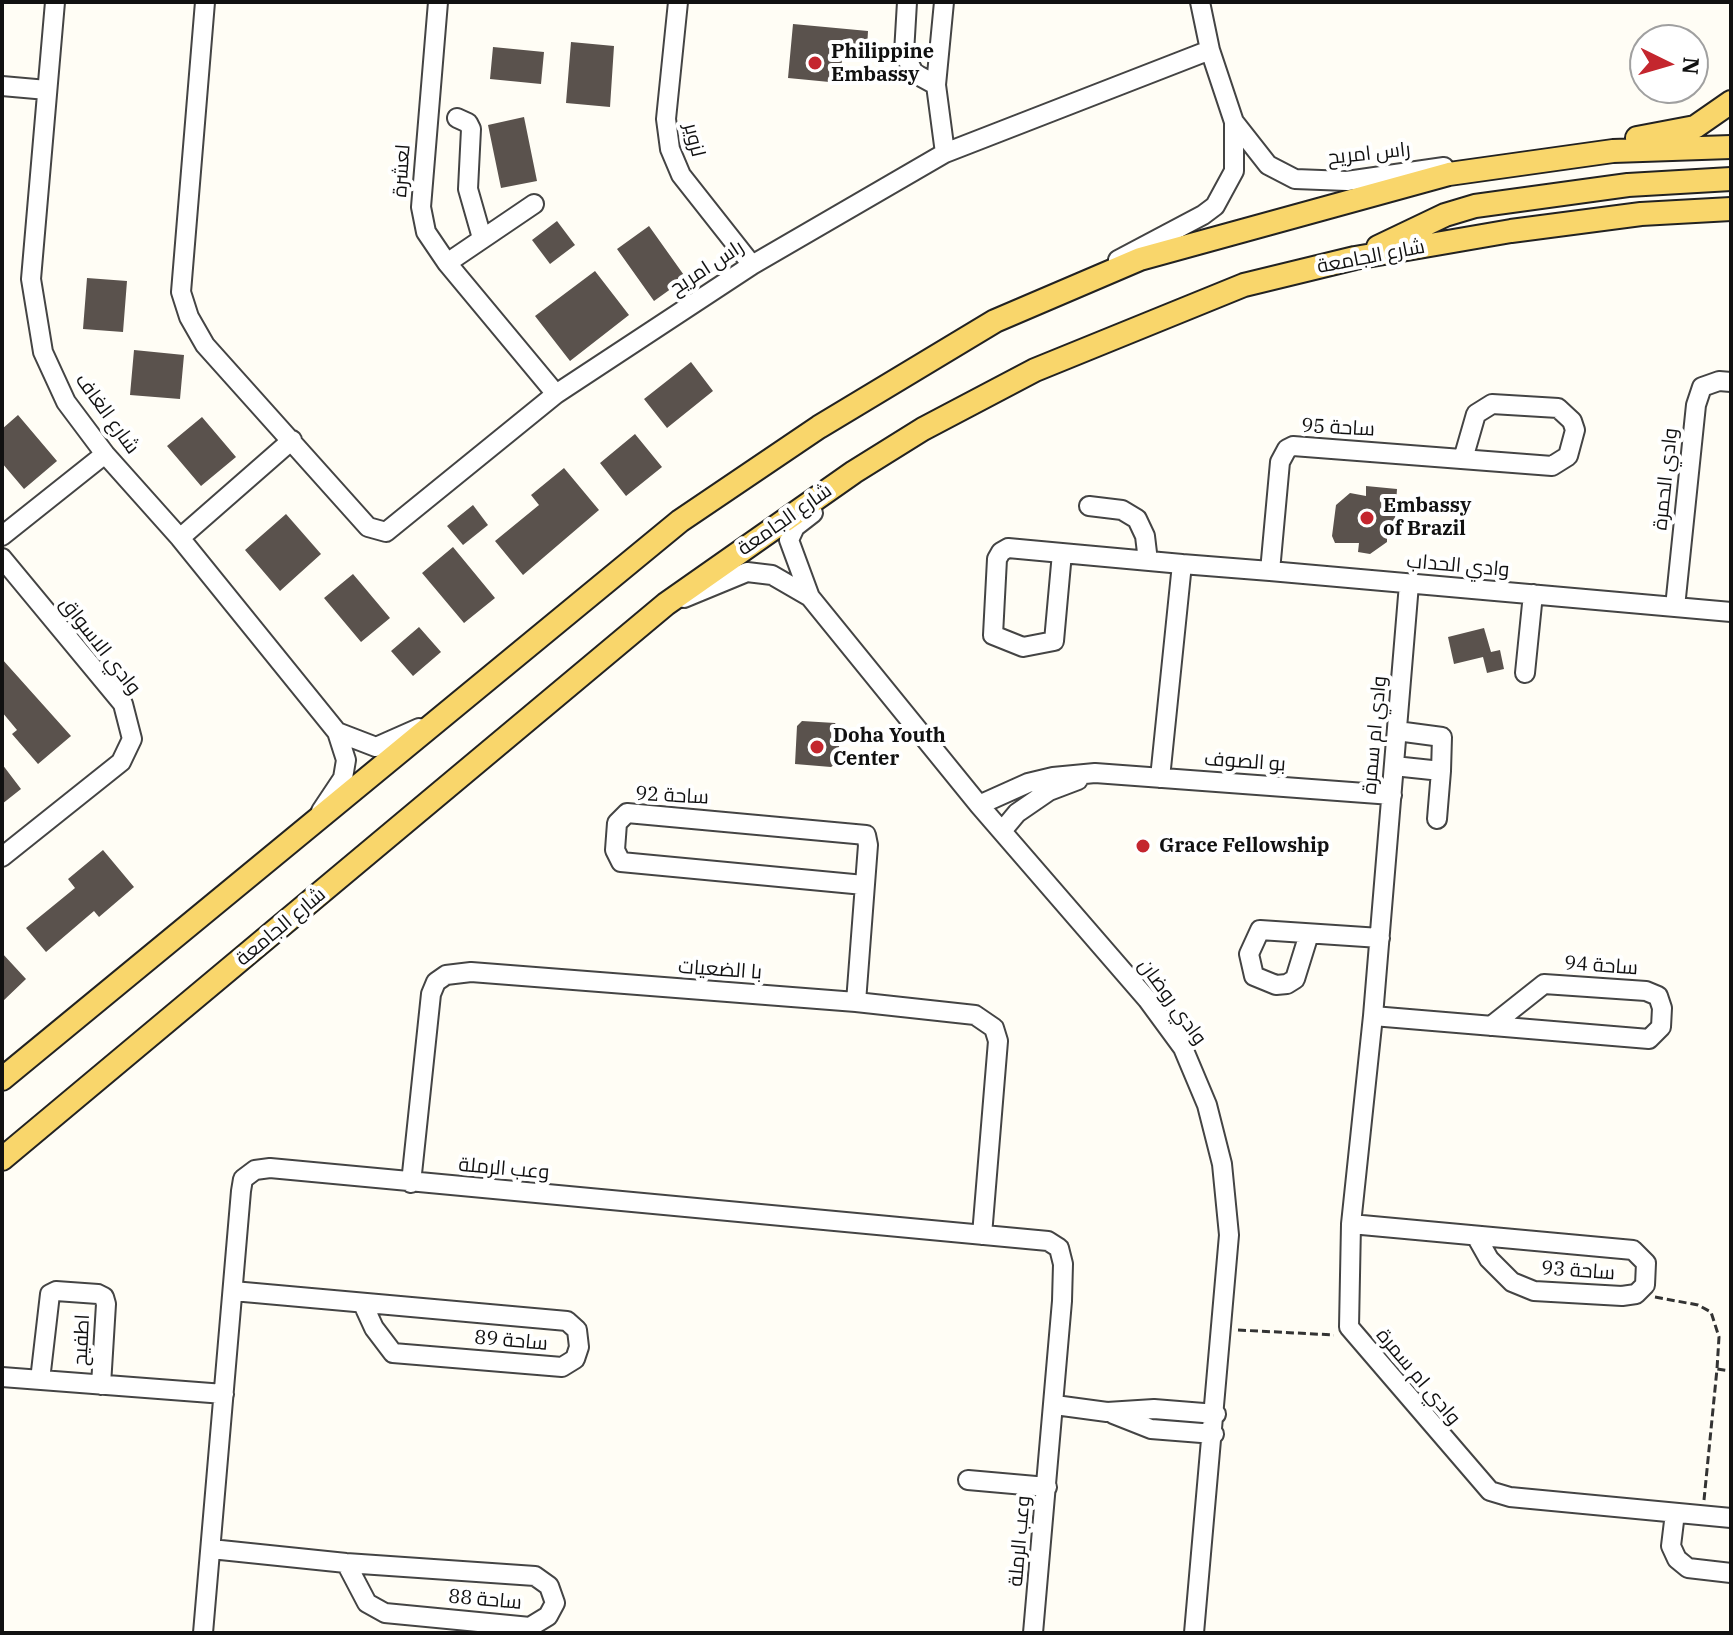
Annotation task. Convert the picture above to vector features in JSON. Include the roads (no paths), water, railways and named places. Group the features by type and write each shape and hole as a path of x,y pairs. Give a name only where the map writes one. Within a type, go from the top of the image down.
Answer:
{"main road":[{"path":"1613,151 1628,141 1695,127 1731,102"},
{"path":"2,1079 643,550 762,464 995,321 1098,276 1201,242 1397,186 1486,166 1613,151 1731,147"},
{"path":"1355,258 1445,215 1475,206 1628,185 1731,179"},
{"name":"شارع الجامعة","path":"2,1159 666,604 854,472 923,429 1035,370 1244,285 1355,258 1526,229 1641,214 1731,209"}],"street":[{"name":"شارع الغاف","path":"55,2 31,279 43,352 66,402 105,454 180,538 337,732 346,760 343,778 310,827"},
{"name":"راس امريح","path":"205,2 181,292 189,317 205,345 368,527 386,532 556,394 752,265 945,153 1210,50"},
{"name":"لعشرة","path":"438,2 421,207 426,232 447,263 556,394"},
{"name":"لزوير","path":"678,2 666,119 670,149 681,175 752,265"},
{"path":"907,2 904,53 914,73 936,85"},
{"path":"944,2 936,85 945,153"},
{"name":"راس امريح","path":"1200,2 1210,50 1234,122 1253,151 1268,165 1295,179 1347,181 1472,163 1486,166"},
{"path":"2,86 47,90"},
{"path":"457,118 468,123 471,129 468,189 482,238"},
{"name":"راس امريح","path":"1098,276 1106,267 1215,206 1234,171 1234,122"},
{"path":"447,263 534,204"},
{"name":"وادي الحمرة","path":"1675,607 1696,405 1702,387 1719,381 1731,382"},
{"name":"ساحة 95","path":"1270,571 1280,462 1287,449 1301,445 1463,459 1552,466 1568,456 1575,430 1572,421 1558,408 1492,404 1476,414 1463,459"},
{"path":"180,538 292,440"},
{"path":"2,536 105,454"},
{"name":"وادي روضان","path":"854,472 831,498 795,527 789,540 810,597 979,805 1147,999 1183,1048 1207,1105 1222,1164 1229,1235 1216,1414 1194,1633"},
{"path":"1089,506 1122,510 1137,519 1145,536 1148,561"},
{"name":"وادي الحداب","path":"1062,553 1054,641 1023,647 993,635 997,559 1008,548 1731,612"},
{"name":"وادي الاسواق","path":"2,558 123,704 132,739 121,762 2,857"},
{"path":"1160,778 1182,564"},
{"name":"وادي روضان","path":"666,604 747,572 772,575 810,597"},
{"name":"وادي ام سمرة","path":"1409,584 1373,1016 1351,1224 1347,1281 1349,1327 1490,1491 1510,1497 1731,1518"},
{"path":"1525,673 1533,594"},
{"name":"شارع الغاف","path":"337,732 376,747 403,737 456,707"},
{"path":"1397,731 1442,737 1437,819"},
{"path":"1394,766 1441,771"},
{"name":"بو الصوف","path":"1002,831 1017,813 1049,791 1095,773"},
{"name":"بو الصوف","path":"979,805 1028,783 1095,773 1392,795"},
{"name":"ساحة 92","path":"856,1002 868,845 866,835 627,813 617,823 615,850 621,862 864,885"},
{"path":"1309,934 1380,938"},
{"name":"با الضعيات","path":"411,1183 431,994 436,982 446,975 471,972 856,1002 975,1015 994,1028 998,1041 982,1235"},
{"name":"ساحة 94","path":"1373,1016 1491,1026 1649,1039 1661,1027 1662,1008 1658,996 1646,991 1544,984 1491,1026"},
{"name":"وعب الرملة","path":"203,1633 241,1191 243,1179 255,1170 270,1168 1048,1241 1059,1248 1063,1264 1055,1405 1033,1633"},
{"name":"ساحة 93","path":"1351,1224 1633,1250 1646,1263 1645,1285 1636,1294 1534,1291 1512,1282 1489,1259 1476,1236"},
{"name":"اطفيح","path":"40,1380 46,1302 50,1294 56,1291 98,1294 104,1297 106,1304 101,1385"},
{"name":"ساحة 89","path":"233,1291 567,1321 577,1330 579,1347 575,1359 562,1367 393,1353 374,1328 363,1304"},
{"name":"اطفيح","path":"2,1377 224,1394"},
{"path":"1055,1405 1107,1412 1154,1409 1216,1414"},
{"path":"1107,1412 1151,1429 1214,1434"},
{"path":"968,1480 1047,1487"},
{"path":"1675,1513 1671,1546 1677,1559 1688,1568 1731,1573"},
{"name":"ساحة 88","path":"211,1549 346,1563 535,1576 549,1586 555,1603 548,1616 530,1627 385,1613 367,1603 346,1563"}],"place":[{"name":"Philippine Embassy","path":"815,63"},
{"name":"Embassy of Brazil","path":"1367,518"},
{"name":"Doha Youth Center","path":"817,747"},
{"name":"Grace Fellowship","path":"1143,846"}]}
